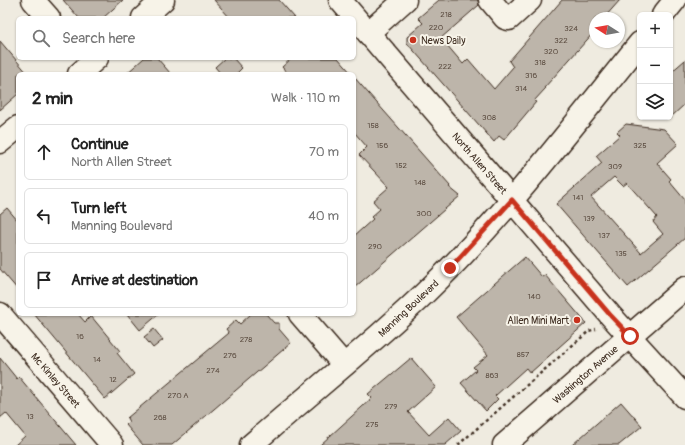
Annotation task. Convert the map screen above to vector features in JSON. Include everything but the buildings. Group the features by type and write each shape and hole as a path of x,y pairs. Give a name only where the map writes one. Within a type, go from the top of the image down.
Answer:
{"street":[{"path":"33,0 47,16"},
{"path":"145,16 163,0"},
{"name":"North Allen Street","path":"340,0 354,16"},
{"path":"368,33 405,0"},
{"path":"490,0 505,18 509,19 530,0"},
{"path":"665,12 675,0"},
{"name":"North Allen Street","path":"356,19 611,316 685,397"},
{"name":"Manning Boulevard","path":"251,445 426,293 512,200 637,47"},
{"path":"0,142 16,129"},
{"name":"Washington Avenue","path":"504,445 685,288"},
{"name":"Mc Kinley Street","path":"0,314 112,445"},
{"path":"302,316 344,365"}],"path":[{"path":"458,445 589,331 596,329"}],"place":[{"name":"News Daily","path":"413,40"},
{"name":"Allen Mini Mart","path":"577,320"}],"route":[{"path":"450,268 512,200 611,316 630,336"}]}
